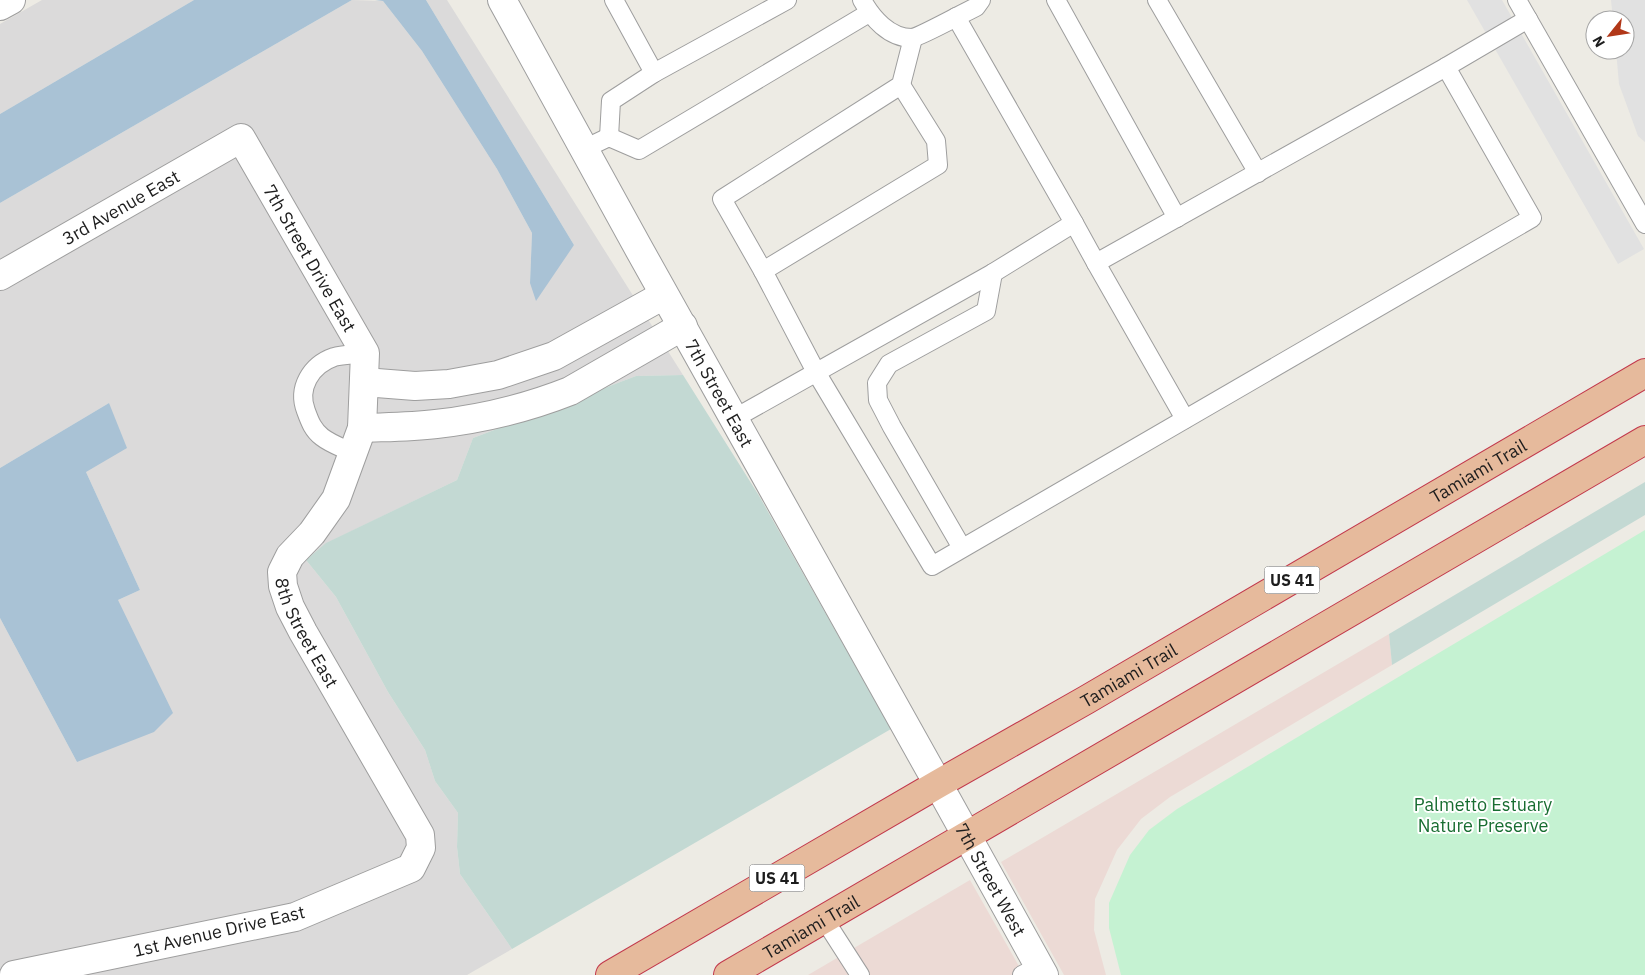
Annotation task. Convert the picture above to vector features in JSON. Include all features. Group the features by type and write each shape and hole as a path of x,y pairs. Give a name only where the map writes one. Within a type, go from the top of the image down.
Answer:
{"highway":[{"name":"Tamiami Trail","path":"611,974 1095,695 1645,373"},
{"name":"Tamiami Trail","path":"728,975 1645,440"}],"street":[{"path":"0,6 11,0"},
{"name":"7th Street East","path":"502,0 938,784"},
{"name":"3rd Avenue East","path":"0,276 241,138"},
{"name":"7th Street Drive East","path":"241,138 365,353"},
{"path":"365,353 364,382 415,386 449,384 498,375 554,356 664,294"},
{"path":"358,441 507,412 550,399 570,391 683,326"},
{"path":"554,356 570,391"},
{"name":"8th Street East","path":"364,382 358,441 336,499 312,533 290,556 282,572 283,586 290,607 303,632 420,835"},
{"path":"449,384 452,422"},
{"name":"7th Street West","path":"938,784 1035,972"},
{"name":"1st Avenue Drive East","path":"14,975 296,917 411,868 421,848 420,835"}],"lane":[{"path":"614,0 654,73"},
{"path":"609,137 611,101 654,73 786,0"},
{"path":"584,149 609,137 639,150 865,7 890,32 913,38 976,7 981,0"},
{"path":"1056,0 1177,218"},
{"path":"1157,0 1258,173"},
{"path":"1517,0 1645,224"},
{"path":"956,17 1185,419"},
{"path":"1096,263 1528,19"},
{"path":"913,38 901,85 722,199 763,271 816,372 932,566 1532,218 1446,67"},
{"path":"763,271 938,165 936,141 901,85"},
{"path":"735,418 993,273 1074,223"},
{"path":"962,548 878,400 877,383 889,364 986,311 993,273"},
{"path":"358,441 322,438 312,428 302,403 303,390 308,377 320,365 335,357 365,353"},
{"path":"824,919 860,975"}],"shaded area":[{"path":"42,0 194,0 0,114 0,24"},
{"path":"194,0 352,0 0,203 0,114"},
{"path":"352,0 383,1 422,51 497,169 532,233 530,283 574,245 426,0 447,0 683,375 636,376 473,438 457,480 327,543 306,560 336,597 388,692 425,750 435,781 458,813 457,847 460,874 512,949 467,975 0,975 0,618 77,762 118,600 140,590 86,472 109,403 0,468 0,203"},
{"path":"375,0 426,0 574,245 536,301 530,283 532,233 497,169 422,51 383,1"},
{"path":"1467,0 1502,0 1644,249 1618,264"},
{"path":"1611,0 1645,0 1645,142 1638,136 1619,84 1617,60 1635,60 1635,10 1612,10"},
{"path":"683,375 758,494 891,729 512,949 460,874 457,847 458,813 435,781 425,750 388,692 336,597 306,560 326,543 457,480 473,438 636,376"},
{"path":"109,403 127,448 86,472 140,590 118,600 173,713 154,732 77,762 0,618 0,468"},
{"path":"1645,482 1645,515 1392,665 1389,634"},
{"path":"1389,634 1392,665 1170,797 1141,819 1117,850 1095,899 1094,930 1106,975 1064,975 1001,862"},
{"path":"970,880 1024,975 808,975"}],"green space":[{"name":"Palmetto Estuary Nature Preserve","path":"1645,530 1645,975 1121,975 1109,928 1109,903 1130,855 1149,830 1177,809"}]}
